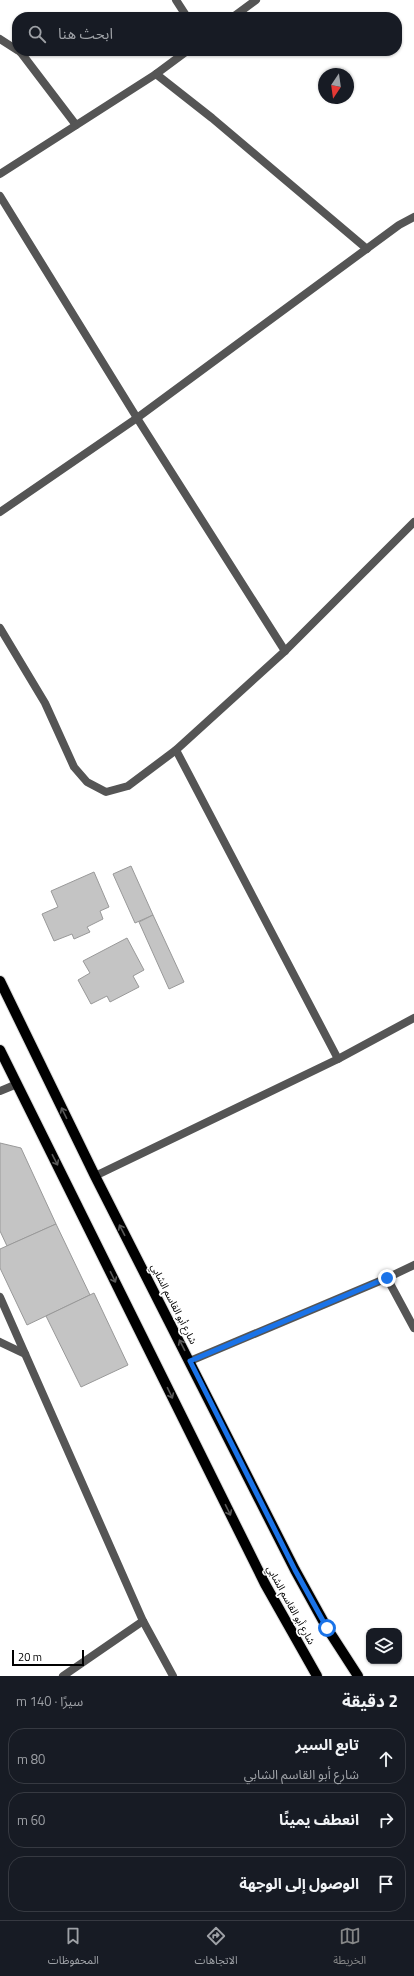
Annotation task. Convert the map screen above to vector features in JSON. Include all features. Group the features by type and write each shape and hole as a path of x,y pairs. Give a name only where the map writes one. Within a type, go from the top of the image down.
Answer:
{"main road":[{"name":"شارع أبو القاسم الشابي","path":"0,981 95,1176 295,1570 327,1628 358,1676"},
{"name":"شارع أبو القاسم الشابي","path":"0,1050 265,1584 317,1676"}],"street":[{"path":"176,0 184,12"},
{"path":"240,12 256,0"},
{"path":"0,39 12,46"},
{"path":"24,56 76,125"},
{"path":"0,174 156,74 180,56"},
{"path":"156,74 212,118 367,249"},
{"path":"0,196 137,418 285,651"},
{"path":"0,512 137,418 399,225 414,217"},
{"path":"0,628 44,704 74,768 87,782 106,792 128,786 176,750 285,651 414,522"},
{"path":"176,750 338,1059"},
{"path":"95,1176 338,1059 414,1018"},
{"path":"0,1090 17,1084"},
{"path":"190,1361 387,1278 414,1265"},
{"path":"387,1278 414,1328"},
{"path":"0,1297 142,1621 173,1676"},
{"path":"0,1342 25,1354"},
{"path":"63,1676 142,1621"}],"building":[{"path":"131,866 153,915 135,923 113,874"},
{"path":"94,872 109,907 100,911 103,919 87,927 90,932 74,939 72,934 54,941 42,914 58,907 51,891"},
{"path":"153,915 184,982 169,989 139,922"},
{"path":"127,938 144,970 133,976 139,987 110,1002 107,996 91,1004 78,980 90,973 83,961"},
{"path":"0,1143 21,1148 56,1224 7,1246 0,1231"},
{"path":"56,1224 90,1295 27,1325 0,1268 0,1249"},
{"path":"94,1293 128,1365 81,1387 46,1316"}],"route":[{"path":"327,1628 295,1570 190,1361 387,1278"}]}
